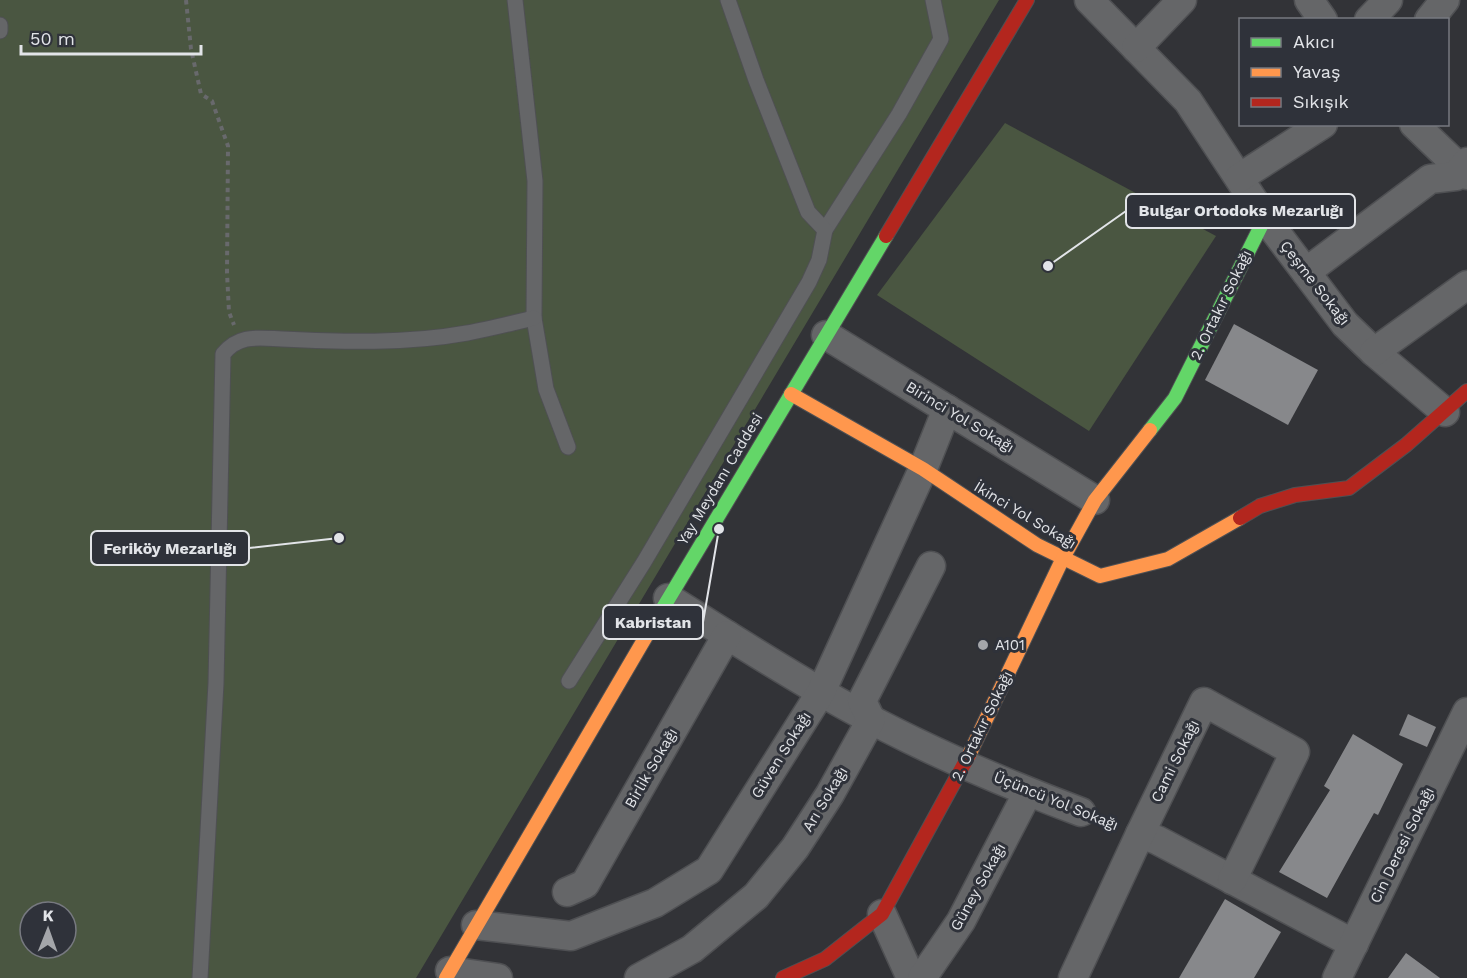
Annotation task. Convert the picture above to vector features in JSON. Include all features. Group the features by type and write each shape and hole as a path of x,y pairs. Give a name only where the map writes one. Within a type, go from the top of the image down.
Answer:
{"street":[{"name":"Yay Meydanı Caddesi","path":"448,974 668,598 1027,0"},
{"name":"Çeşme Sokağı","path":"1089,0 1188,101 1265,218 1345,324 1444,412"},
{"path":"1136,48 1182,0"},
{"path":"1309,0 1322,18"},
{"path":"1371,18 1388,0"},
{"path":"1431,18 1445,0"},
{"path":"1239,178 1320,126"},
{"path":"1306,272 1430,179 1456,176 1465,169 1416,126"},
{"name":"2. Ortakır Sokağı","path":"783,978 825,959 882,914 965,764 1063,558 1095,500 1175,398 1265,218"},
{"path":"1374,352 1467,285"},
{"name":"Birinci Yol Sokağı","path":"826,335 1095,500"},
{"name":"İkinci Yol Sokağı","path":"790,394 923,469 1037,545 1100,576 1168,559 1260,506 1295,495 1349,488 1406,446 1467,392"},
{"name":"Güven Sokağı","path":"476,925 571,936 655,903 709,870 821,692 923,469 947,410"},
{"path":"871,720 862,701 931,566"},
{"name":"Üçüncü Yol Sokağı","path":"668,598 871,720 939,754 1081,812"},
{"name":"Birlik Sokağı","path":"567,892 585,884 727,635"},
{"name":"Cami Sokağı","path":"1073,978 1204,702 1295,752 1232,880"},
{"name":"Cin Deresi Sokağı","path":"1336,978 1467,712"},
{"name":"Arı Sokağı","path":"639,978 692,949 756,896 795,848 825,803 871,720"},
{"name":"Güney Sokağı","path":"922,978 961,921 1028,792"},
{"path":"1140,834 1157,840 1354,944"},
{"path":"882,914 911,978"},
{"path":"448,974 498,978"}],"lane":[{"path":"515,0 535,181 534,318 546,388 568,447"},
{"path":"728,0 756,81 808,212 825,230"},
{"path":"569,681 644,562 808,282 819,260 825,230 898,114 941,39 933,0"},
{"path":"0,25 0,31"},
{"path":"200,978 216,683 223,354 239,340 260,338 336,342 406,339 465,333 534,318"}],"path":[{"path":"186,0 191,49 201,94 212,101 228,146 229,312 239,340"}],"green space":[{"path":"0,0 999,0 416,978 0,978"},
{"path":"1005,123 1216,236 1089,431 877,295"}],"building":[{"path":"1234,324 1318,370 1288,425 1205,380"},
{"path":"1408,714 1436,727 1427,747 1399,735"},
{"path":"1353,734 1403,764 1378,815 1374,813 1327,898 1279,872 1330,790 1324,786"},
{"path":"1225,899 1281,932 1254,978 1179,978"},
{"path":"1406,953 1440,978 1388,978"}],"traffic: fast":[{"path":"1150,430 1175,398 1265,218"},
{"path":"648,633 886,236"}],"traffic: slow":[{"path":"791,394 923,469 1037,545 1100,576 1168,559 1240,518"},
{"path":"969,755 1063,558 1095,500 1150,430"},
{"path":"446,978 648,633"}],"traffic: jam":[{"path":"886,236 1027,0"},
{"path":"1240,518 1260,506 1295,495 1349,488 1406,445 1467,391"},
{"path":"783,978 825,959 882,914 969,755"}],"place":[{"name":"Bulgar Ortodoks Mezarlığı","path":"1048,266"},
{"name":"Kabristan","path":"719,529"},
{"name":"Feriköy Mezarlığı","path":"339,538"},
{"name":"A101","path":"983,645"}]}
